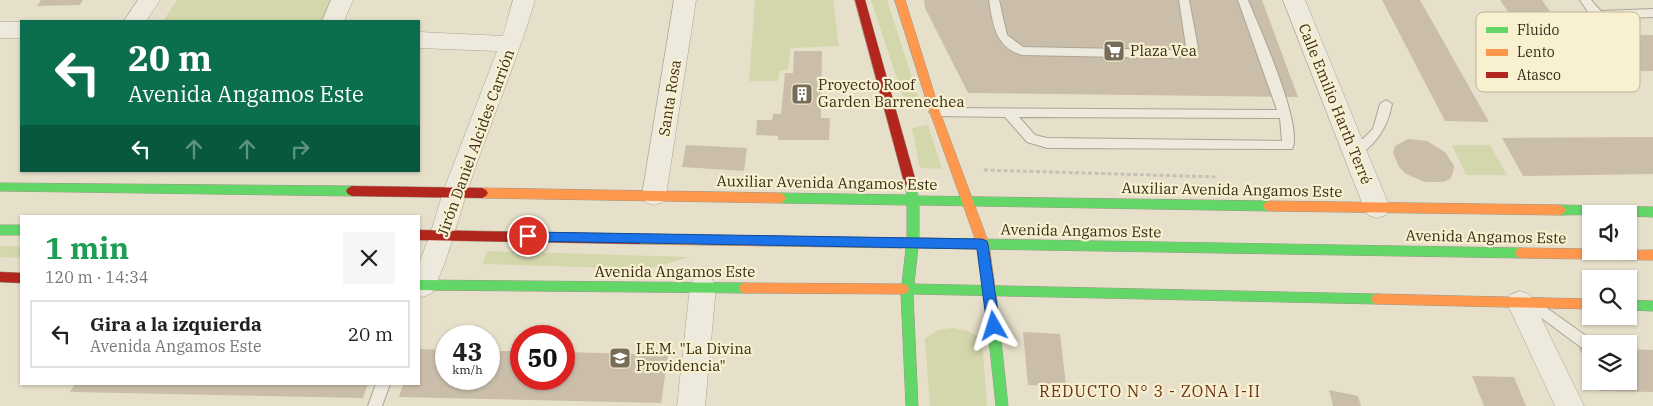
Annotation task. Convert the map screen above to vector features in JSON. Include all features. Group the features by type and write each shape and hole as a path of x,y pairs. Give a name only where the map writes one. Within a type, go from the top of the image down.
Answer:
{"main road":[{"path":"860,0 896,114 911,181 913,242 907,289 912,406"},
{"path":"900,0 935,112 968,200 982,244 990,290 1002,406"},
{"path":"918,113 935,112"},
{"name":"Auxiliar Avenida Angamos Este","path":"0,187 654,195 1653,212"},
{"path":"0,230 20,230"},
{"name":"Avenida Angamos Este","path":"420,235 1653,255"},
{"path":"0,277 20,278"},
{"name":"Avenida Angamos Este","path":"420,288 703,287 990,290 1582,304"},
{"path":"1637,305 1653,306"}],"street":[{"path":"136,20 149,0"},
{"path":"332,20 342,0"},
{"name":"Jirón Daniel Alcides Carrión","path":"420,288 443,235 455,192 511,44 524,0"},
{"name":"Santa Rosa","path":"654,195 685,0"},
{"name":"Calle Emilio Harth Terré","path":"1294,0 1377,208"},
{"path":"0,30 20,30"},
{"path":"420,40 511,44"},
{"path":"691,406 703,287"},
{"path":"1526,303 1570,406"}],"lane":[{"path":"994,0 1000,36 1008,44 1022,51 1172,54 1192,48 1184,0"},
{"path":"1008,112 1031,139 1047,143 1288,146 1290,140 1285,114 1243,0"},
{"path":"1585,0 1594,12"},
{"path":"1640,13 1653,13"},
{"path":"1354,154 1373,138 1382,125 1386,104"},
{"path":"935,112 1285,114"},
{"path":"1526,303 1582,341"},
{"path":"375,406 383,385"}],"green space":[{"path":"177,0 336,0 326,20 164,20"},
{"path":"755,0 833,0 839,46 791,48 788,69 780,71 778,81 749,81"},
{"path":"871,0 887,0 920,102 905,103"},
{"path":"928,125 942,169 920,168 912,128"},
{"path":"1452,145 1490,145 1507,175 1466,175"},
{"path":"0,246 20,246 20,258 0,257"},
{"path":"487,251 690,257 648,269 483,264"},
{"path":"952,328 968,331 982,339 987,406 930,406 925,338 939,330"}],"building":[{"path":"41,0 83,0 80,5 37,6"},
{"name":"Plaza Vea","path":"924,0 1262,0 1298,97 968,93 925,8"},
{"path":"1382,0 1420,0 1489,122 1445,121"},
{"path":"1500,0 1542,0 1550,12 1508,12"},
{"path":"1640,35 1653,35 1653,71 1640,71"},
{"name":"Proyecto Roof Garden Barrenechea","path":"794,51 822,51 821,118 830,118 829,140 778,140 778,136 756,135 757,120 772,120 773,114 781,114 785,73 793,73"},
{"path":"1653,137 1653,174 1523,176 1502,138"},
{"path":"1408,139 1427,141 1445,152 1454,166 1450,179 1443,182 1425,182 1406,174 1399,167 1393,153 1395,146"},
{"path":"686,145 747,148 744,171 682,167"},
{"path":"1023,332 1060,334 1066,386 1028,385"},
{"path":"420,349 435,350 435,390 500,390 500,351 510,351 510,390 575,390 575,352 668,355 661,403 399,397 403,385 420,385"},
{"path":"1637,349 1653,350 1653,392 1599,391 1637,390"},
{"path":"1472,376 1514,377 1526,406 1484,406"},
{"path":"74,385 368,385 363,398 70,392"},
{"path":"1329,390 1358,396 1361,406 1333,406"}],"traffic: fast":[{"path":"910,182 913,200 913,242 907,289 912,406"},
{"path":"0,187 352,191"},
{"path":"780,198 1269,206"},
{"path":"1560,210 1653,212"},
{"path":"0,230 20,230"},
{"path":"902,243 1521,253"},
{"path":"420,285 745,288"},
{"path":"903,289 1377,299"},
{"path":"991,302 1002,406"},
{"path":"1637,305 1653,306"}],"traffic: slow":[{"path":"900,0 935,112 983,244 991,302"},
{"path":"482,193 780,198"},
{"path":"1269,206 1560,210"},
{"path":"639,239 902,243"},
{"path":"1521,253 1653,255"},
{"path":"745,288 903,289"},
{"path":"1377,299 1582,304"}],"traffic: jam":[{"path":"860,0 910,182"},
{"path":"352,191 482,193"},
{"path":"420,235 639,239"},
{"path":"0,277 20,278"}],"place":[{"name":"Plaza Vea","path":"1114,51"},
{"name":"Proyecto Roof Garden Barrenechea","path":"802,94"},
{"name":"I.E.M. \"La Divina Providencia\"","path":"620,358"}],"district":[{"name":"REDUCTO N° 3 - ZONA I-II","path":"1150,391"}],"route":[{"path":"528,236 982,244 994,326"}]}
